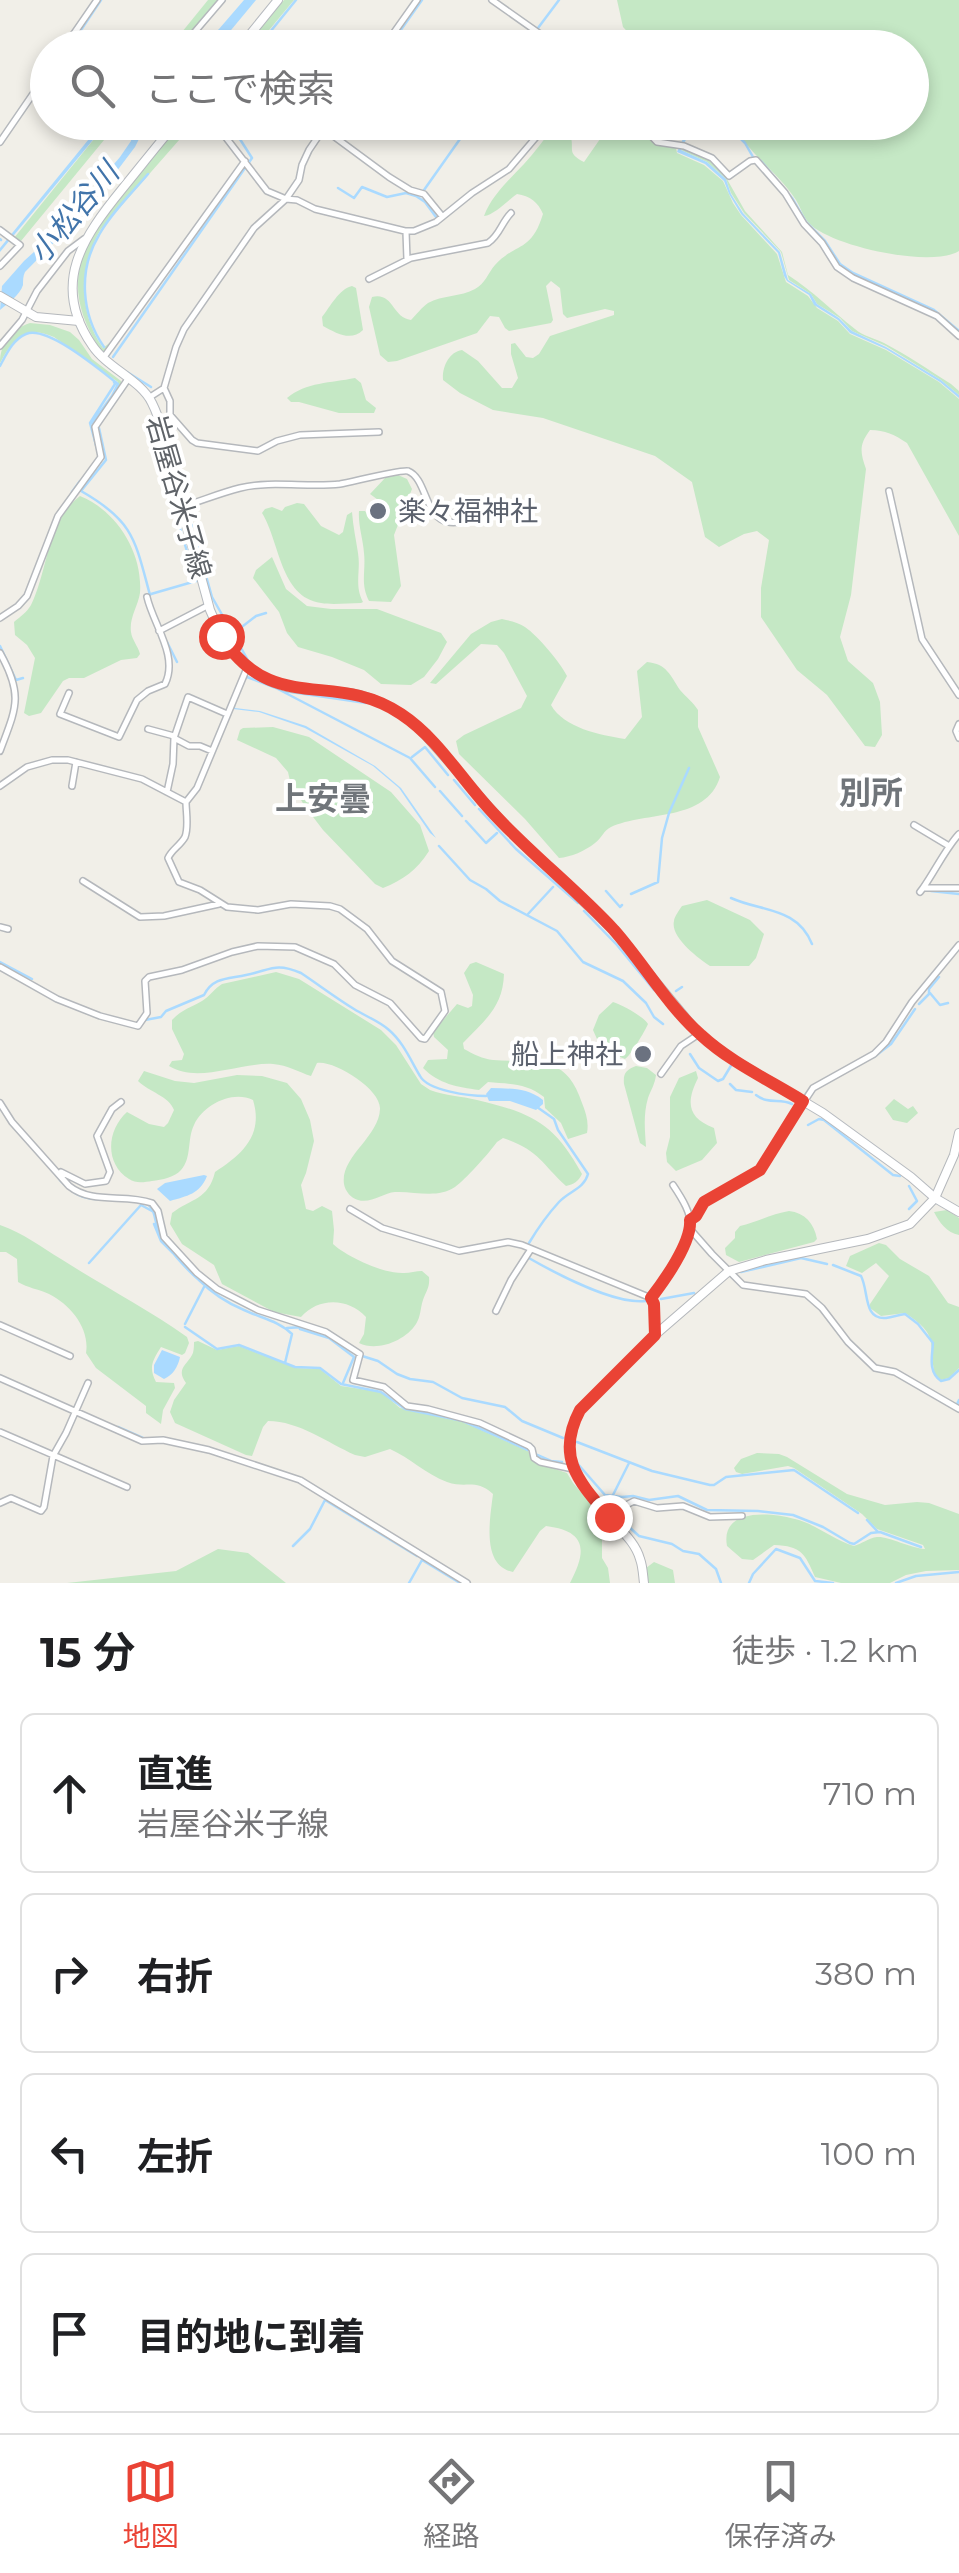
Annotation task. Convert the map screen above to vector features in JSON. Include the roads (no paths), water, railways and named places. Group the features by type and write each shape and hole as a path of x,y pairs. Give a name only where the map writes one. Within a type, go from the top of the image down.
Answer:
{"main road":[{"path":"254,30 278,0"},
{"name":"岩屋谷米子線","path":"162,140 85,238 76,256 75,304 82,330 102,359 150,397 209,605 221,636 247,668"},
{"path":"0,296 50,320 79,321"},
{"path":"247,668 279,684 366,696 418,727 502,822 612,929 699,1034 803,1101 959,1212"},
{"path":"644,1583 634,1548 584,1488 573,1468 568,1444 580,1410 655,1335 729,1271 892,1232 910,1224 935,1198 954,1155 959,1132"}],"street":[{"path":"76,30 97,0"},
{"path":"196,30 222,0"},
{"path":"396,30 417,0"},
{"path":"492,0 534,30"},
{"path":"0,142 30,98"},
{"path":"228,140 268,190 315,209 406,231 436,222 472,192 509,170 534,140"},
{"path":"150,397 164,388 184,329 254,228 286,199 317,140"},
{"path":"338,140 389,178 424,194 442,216"},
{"path":"656,140 660,144 681,145 714,159 730,176 756,160 841,270 937,316 959,336"},
{"path":"102,359 247,164"},
{"path":"370,279 407,259 482,246 497,237 510,213"},
{"path":"0,230 20,245 0,266"},
{"path":"406,231 407,259"},
{"path":"0,346 68,251 85,238"},
{"path":"0,618 27,596 58,516 101,458 94,427 128,378"},
{"path":"164,388 170,401 170,416 198,443 258,450 300,435 379,432"},
{"path":"181,507 242,487 337,484 403,470 414,475 429,506 448,521 466,522 480,515 484,508"},
{"path":"889,491 922,639 959,695"},
{"path":"69,693 60,714 120,736 138,700 166,684 168,655 147,596"},
{"path":"159,631 209,605"},
{"path":"0,652 17,697 0,751"},
{"path":"219,904 200,890 181,884 169,861 170,852 186,834 186,802 197,788 247,668"},
{"path":"166,792 174,737 188,697 227,714"},
{"path":"959,724 959,738"},
{"path":"148,729 213,751"},
{"path":"188,754 189,746"},
{"path":"0,786 27,768 59,760 142,779 186,802"},
{"path":"72,786 76,762"},
{"path":"914,826 949,846"},
{"path":"959,834 922,890 959,888"},
{"path":"0,967 57,1000 138,1026 146,1014 145,981 149,977 258,946 295,946 334,964 356,985 390,1003 423,1039 445,1011 441,992 392,962 367,930 343,910 285,904 248,910 219,904 140,917 83,881"},
{"path":"0,927 8,929"},
{"path":"690,1220 704,1202 760,1170 813,1088 874,1054 886,1042 912,1002 959,945"},
{"path":"662,1074 681,1046 699,1034"},
{"path":"54,1168 81,1184 106,1181 110,1172 97,1136 112,1109 121,1102"},
{"path":"0,1104 70,1186 86,1196 152,1203 164,1237 197,1274 217,1289 258,1310 326,1332 360,1354 353,1380 384,1387 407,1406 480,1423 529,1446 540,1462 573,1468"},
{"path":"651,1298 690,1230 682,1198 674,1186"},
{"path":"350,1209 382,1228 459,1251 508,1242 531,1248 651,1298 655,1335"},
{"path":"690,1230 743,1285 806,1294 875,1368 895,1372 959,1409"},
{"path":"496,1312 531,1248"},
{"path":"0,1325 70,1356"},
{"path":"0,1378 142,1441 163,1440 208,1450 300,1480 467,1583"},
{"path":"0,1503 10,1498 42,1511 52,1456 88,1383"},
{"path":"0,1432 127,1487"},
{"path":"607,1515 634,1500 657,1508 683,1506 710,1517 742,1516"}],"water":[{"path":"244,0 256,0 231,30 219,29"},
{"path":"88,140 93,140 0,252"},
{"name":"小松谷川","path":"138,140 92,204 25,272 19,292 0,310 2,286 56,232 131,141"},
{"path":"686,140 681,150 707,162 726,179 743,213 780,252 788,280 811,294 817,304 852,331 886,347 941,380 959,398 886,349 850,333 814,305 809,295 787,281 778,253 741,214 724,181 705,164 677,152"},
{"path":"237,696 235,708 260,711 306,726 375,766 401,788 436,838 399,788 373,766 305,728 259,712 233,709"},
{"path":"491,1088 524,1091 543,1100 543,1104 536,1110 510,1101 489,1101 486,1094"},
{"path":"207,1176 201,1187 182,1198 170,1201 157,1189 165,1183"},
{"path":"162,1350 180,1357 175,1370 164,1379 154,1373"}],"waterway":[{"path":"81,30 101,0"},
{"path":"272,30 296,0"},
{"path":"401,30 422,0"},
{"path":"538,28 559,0"},
{"path":"113,357 252,158 240,140"},
{"path":"424,190 459,140"},
{"path":"742,140 792,198 840,264 934,310 959,331"},
{"name":"小松谷川","path":"104,347 87,306 88,263 104,227 148,174"},
{"path":"338,188 354,198 362,187 387,197 406,193 425,202 436,217"},
{"path":"0,366 14,343 26,334 47,336 73,350 118,384 92,423"},
{"path":"127,372 151,387"},
{"path":"97,449 90,423 114,382"},
{"path":"99,428 106,460 81,491 112,512 130,534 150,595"},
{"path":"171,451 192,527"},
{"path":"72,492 80,481"},
{"path":"151,594 196,581 179,525"},
{"path":"197,544 212,597 249,662"},
{"path":"234,633 266,613"},
{"path":"167,642 177,662"},
{"path":"0,646 16,680 23,678"},
{"path":"247,677 276,688 410,758 435,787"},
{"path":"284,691 366,703"},
{"path":"412,757 425,747 448,775"},
{"path":"631,894 658,882 662,838 689,768"},
{"path":"454,780 475,805"},
{"path":"440,791 462,816"},
{"path":"479,809 516,849 578,903"},
{"path":"466,821 486,843 497,833"},
{"path":"439,846 470,880 557,931 583,962 623,981 663,1024"},
{"path":"528,914 553,887"},
{"path":"606,891 622,905"},
{"path":"931,891 959,894"},
{"path":"731,898 788,917 812,944"},
{"path":"584,911 654,990"},
{"path":"0,962 32,979"},
{"path":"145,1020 161,1017 166,1011 204,995 222,980 285,968 301,973 385,1027 402,1045 424,1081 450,1092 486,1096"},
{"path":"919,1004 939,977"},
{"path":"676,991 682,987"},
{"path":"930,993 940,1005 948,1003"},
{"path":"874,1057 891,1044 915,1009"},
{"path":"690,1054 699,1068 718,1081 732,1064"},
{"path":"730,1084 736,1090 752,1092"},
{"path":"756,1095 792,1104"},
{"path":"529,1243 555,1207 588,1174 554,1119 537,1107"},
{"path":"0,1108 25,1140"},
{"path":"808,1125 824,1120 893,1175 900,1176"},
{"path":"60,1180 78,1195 100,1199"},
{"path":"909,1186 917,1201 909,1209"},
{"path":"148,1204 166,1244 204,1285 292,1334 285,1363"},
{"path":"89,1263 141,1205 152,1211"},
{"path":"154,1224 161,1241 173,1253"},
{"path":"527,1257 602,1293 646,1301"},
{"path":"741,1272 801,1258 827,1264"},
{"path":"833,1265 861,1276 874,1314 886,1318 905,1314 918,1324 933,1343 932,1369 941,1381 959,1370"},
{"path":"185,1324 204,1287"},
{"path":"661,1299 694,1293"},
{"path":"185,1327 217,1349 239,1345 295,1367 320,1368 341,1384 381,1392 405,1409 463,1421 528,1450"},
{"path":"287,1328 304,1327"},
{"path":"300,1329 329,1338 354,1357 343,1383"},
{"path":"359,1355 410,1379 433,1382 462,1398 505,1407 522,1421 563,1438"},
{"path":"959,1400 959,1405"},
{"path":"118,1427 143,1438"},
{"path":"577,1442 652,1471 710,1485 726,1477 794,1470 858,1513"},
{"path":"535,1454 562,1462"},
{"path":"577,1463 613,1509"},
{"path":"613,1495 629,1463"},
{"path":"605,1495 649,1500 678,1496 707,1510 793,1515 854,1544 880,1532 921,1547"},
{"path":"293,1546 310,1529 325,1500 417,1556"},
{"path":"615,1514 639,1536 699,1554 716,1569 721,1583"},
{"path":"867,1520 878,1532"},
{"path":"749,1583 776,1549 800,1558 815,1581 833,1583"},
{"path":"409,1583 422,1560 460,1583"},
{"path":"896,1583 916,1576 959,1572"}],"place":[{"name":"楽々福神社","path":"378,511"},
{"name":"船上神社","path":"643,1054"}],"district":[{"name":"別所","path":"871,793"},
{"name":"上安曇","path":"323,799"}]}
